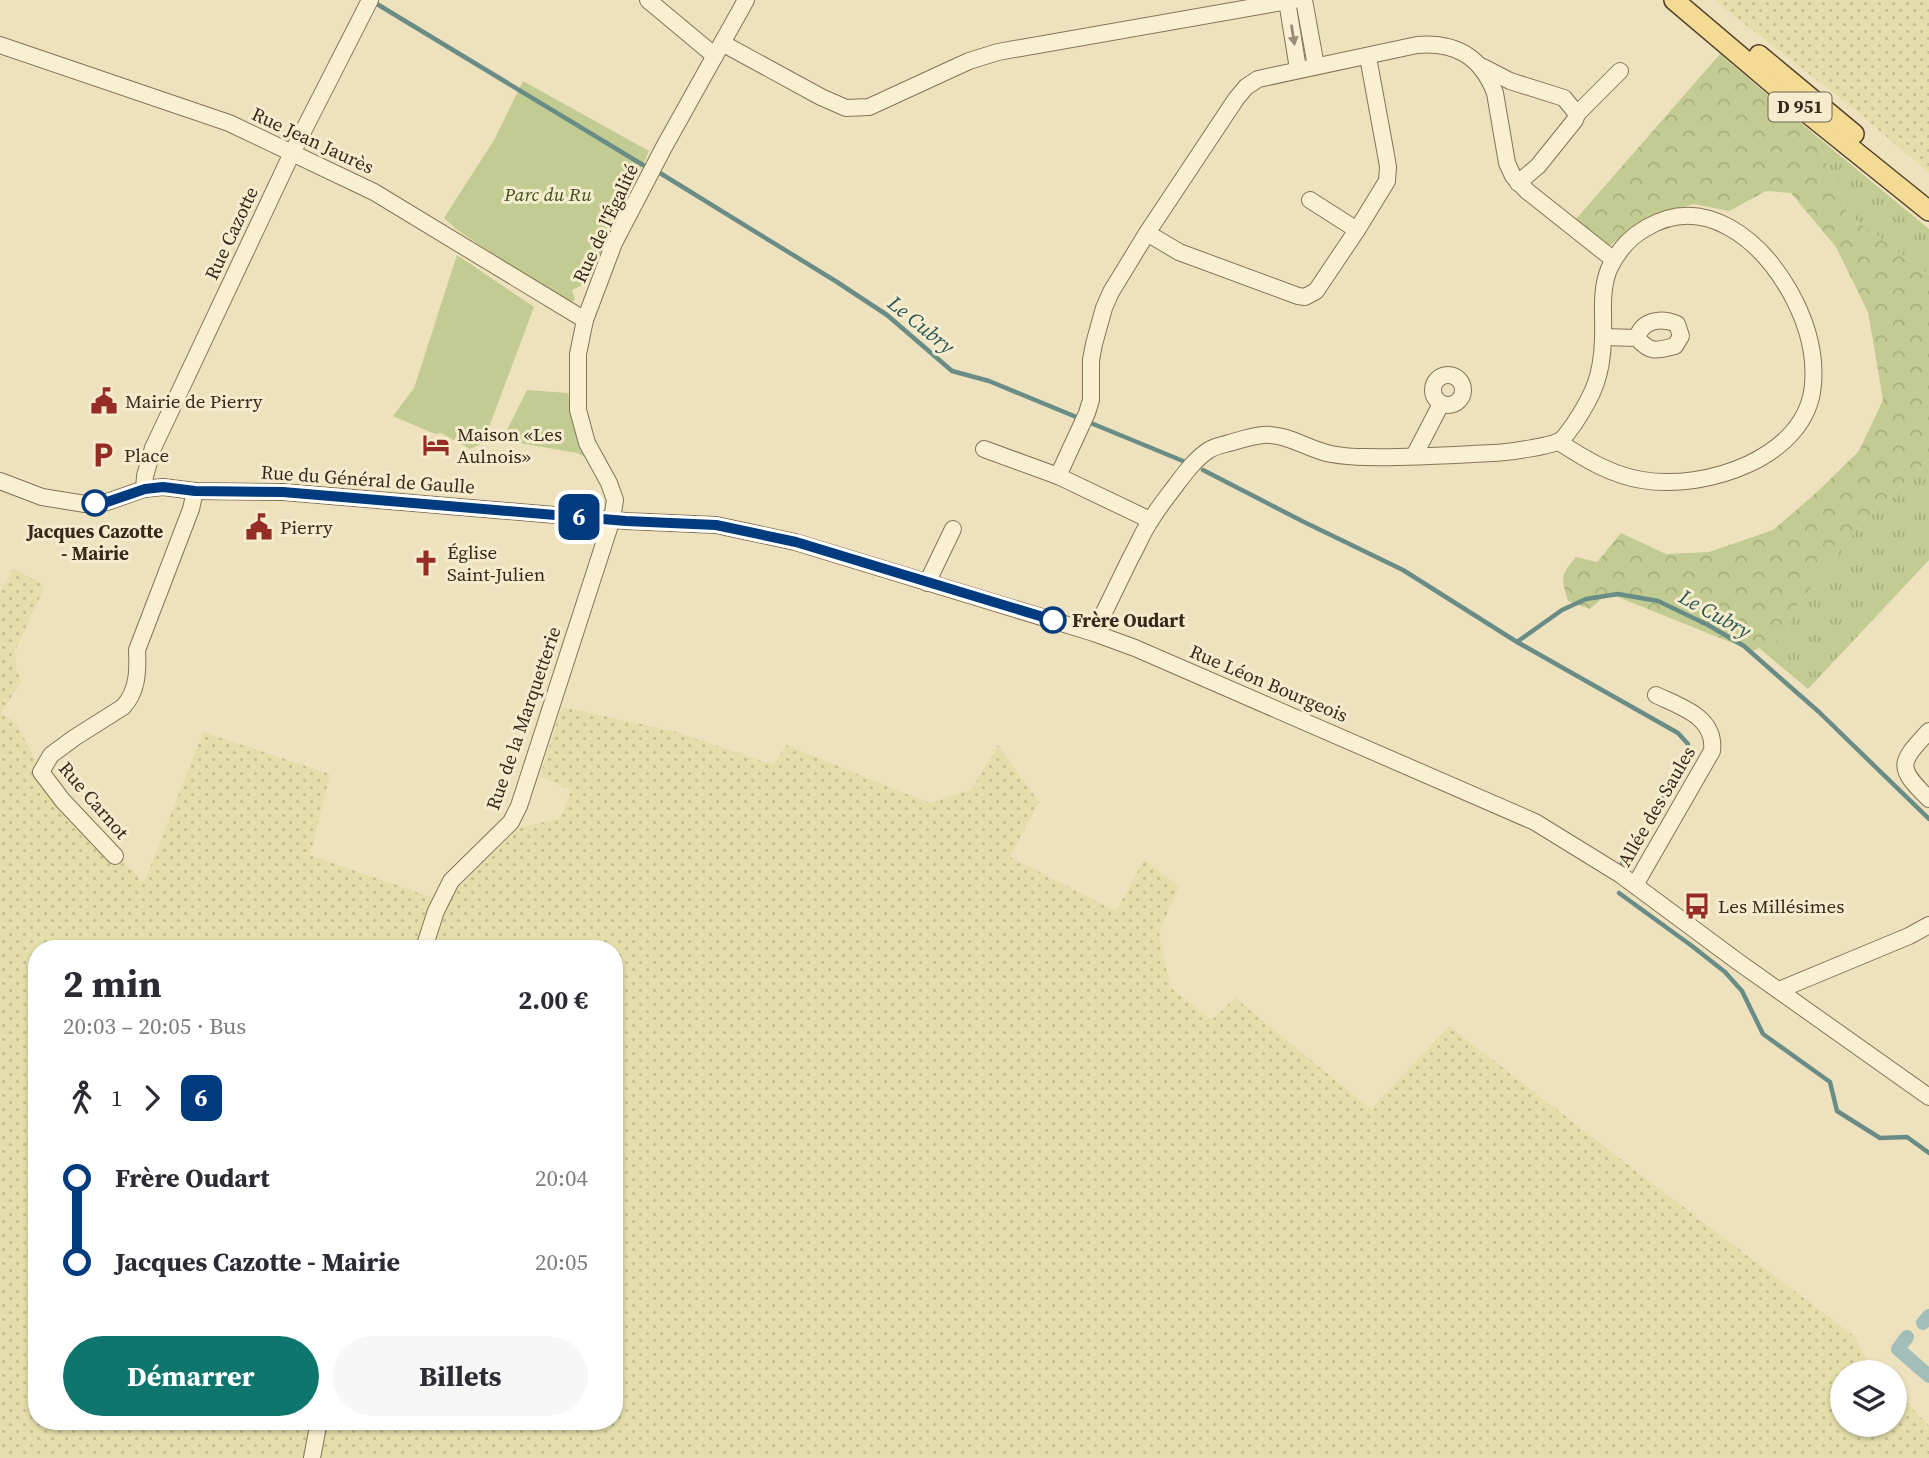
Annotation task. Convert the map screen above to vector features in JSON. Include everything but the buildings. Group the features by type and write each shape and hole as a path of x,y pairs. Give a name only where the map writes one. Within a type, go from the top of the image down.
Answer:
{"main road":[{"name":"D 951","path":"1674,0 1806,112 1929,211"},
{"name":"D 951","path":"1684,0 1769,69 1804,92"},
{"name":"D 951","path":"1694,0 1929,198"}],"street":[{"name":"Rue Cazotte","path":"145,489 145,476 153,448 292,153 370,0"},
{"path":"648,0 718,49 846,108 869,107 969,61 998,52 1290,1 1298,69"},
{"name":"Rue de l'Égalité","path":"612,519 615,500 609,483 587,443 578,410 578,354 585,320 614,243 746,0"},
{"path":"1304,0 1316,66"},
{"path":"1058,476 1084,420 1091,392 1091,360 1099,326 1115,285 1246,87 1258,79 1298,69 1434,44 1462,52 1480,66 1510,81 1564,99 1577,114"},
{"name":"Rue Jean Jaurès","path":"0,45 229,123 374,192 585,320"},
{"path":"1147,233 1179,252 1298,296 1305,297 1316,291 1384,187 1388,176 1387,155 1368,57"},
{"path":"1480,66 1494,93 1507,163 1518,183 1614,260"},
{"path":"1518,183 1538,166 1576,120 1577,114 1620,71"},
{"path":"1310,200 1357,230"},
{"path":"1094,633 1150,520 1187,470 1209,450 1266,434 1329,454 1366,457 1502,453 1559,442 1569,432 1595,390 1602,356 1603,290 1609,270 1627,243 1641,231 1667,218 1694,215 1709,218 1737,231 1775,270 1786,285 1810,337 1814,376 1810,404 1801,423 1774,449 1748,464 1704,480 1667,483 1613,472 1581,457 1559,442"},
{"path":"1603,338 1637,338"},
{"path":"1414,456 1441,404"},
{"path":"984,449 1058,476 1150,520"},
{"name":"Rue du Général de Gaulle","path":"0,481 42,497 85,504 107,502 145,489 163,487 195,491 283,492 612,519"},
{"name":"Rue Carnot","path":"115,856 63,801 41,772 51,755 130,700 138,673 137,650 191,509 195,491"},
{"name":"Rue Léon Bourgeois","path":"612,519 716,525 796,542 1094,633 1135,648 1535,822 1634,885 1929,1097"},
{"name":"Rue de la Marquetterie","path":"427,940 436,911 451,881 511,822 519,806 612,519"},
{"path":"927,583 953,529"},
{"name":"Allée des Saules","path":"1634,885 1712,751 1714,740 1704,722 1656,695"},
{"path":"1929,731 1907,755 1905,769 1913,783 1929,799"},
{"path":"1779,990 1909,936 1929,925"},
{"path":"312,1458 317,1430"}],"shaded area":[{"path":"1714,0 1929,0 1929,173 1854,109"},
{"path":"13,568 45,586 15,651 16,667 21,681 1,714 16,722 45,779 144,883 203,732 330,774 310,855 445,902 518,828 561,818 571,790 540,776 562,707 673,731 774,765 786,745 929,803 972,789 998,745 1039,802 1010,857 1116,911 1144,860 1179,886 1159,933 1170,987 1212,1020 1235,998 1371,1109 1449,1026 1854,1336 1867,1360 1830,1360 1830,1437 1907,1437 1907,1403 1929,1426 1929,1458 0,1458 0,593"}],"green space":[{"path":"1720,54 1815,135 1848,214 1929,275 1929,459 1862,522 1791,614 1788,636 1752,651 1608,593 1590,609 1568,601 1563,582 1567,568 1576,557 1597,562 1621,533 1666,554 1709,552 1773,530 1859,451 1883,400 1868,312 1836,247 1791,193 1766,191 1729,211 1694,204 1659,213 1607,247 1576,219"},
{"name":"Parc du Ru","path":"523,81 649,151 585,284 572,290 575,300 571,302 548,292 444,218 494,140"},
{"path":"1815,135 1929,229 1929,275 1848,214"},
{"path":"457,255 534,307 483,443 470,449 441,433 435,434 393,416 414,388"},
{"path":"527,390 568,393 577,437 587,458 577,453 502,440"},
{"path":"1929,459 1929,560 1808,689 1759,648 1788,636 1791,614 1862,522"}],"waterway":[{"name":"Le Cubry","path":"377,4 643,165"},
{"name":"Le Cubry","path":"660,173 887,315 952,371 989,381 1183,461"},
{"name":"Le Cubry","path":"1203,470 1403,570 1517,642 1678,733 1688,744 1686,758 1650,821"},
{"name":"Le Cubry","path":"1517,642 1562,610 1586,599 1618,594 1658,601 1744,646 1819,712 1929,819"},
{"name":"Le Cubry","path":"1622,863 1636,843"},
{"name":"Le Cubry","path":"1619,893 1725,972 1742,991 1763,1034 1830,1082 1837,1111 1880,1138 1907,1137 1929,1153"},
{"path":"1923,1323 1929,1316"},
{"path":"1907,1337 1898,1349 1929,1376"}],"bus line":[{"name":"6","path":"95,503 107,502 145,489 163,487 195,491 283,492 626,521 716,525 796,542 1053,620"}],"place":[{"name":"Mairie de Pierry","path":"104,401"},
{"name":"Maison «Les Aulnois»","path":"436,445"},
{"name":"Place","path":"103,455"},
{"name":"Jacques Cazotte - Mairie","path":"95,503"},
{"name":"Pierry","path":"259,527"},
{"name":"Église Saint-Julien","path":"426,563"},
{"name":"Frère Oudart","path":"1053,620"},
{"name":"Les Millésimes","path":"1697,906"}]}
